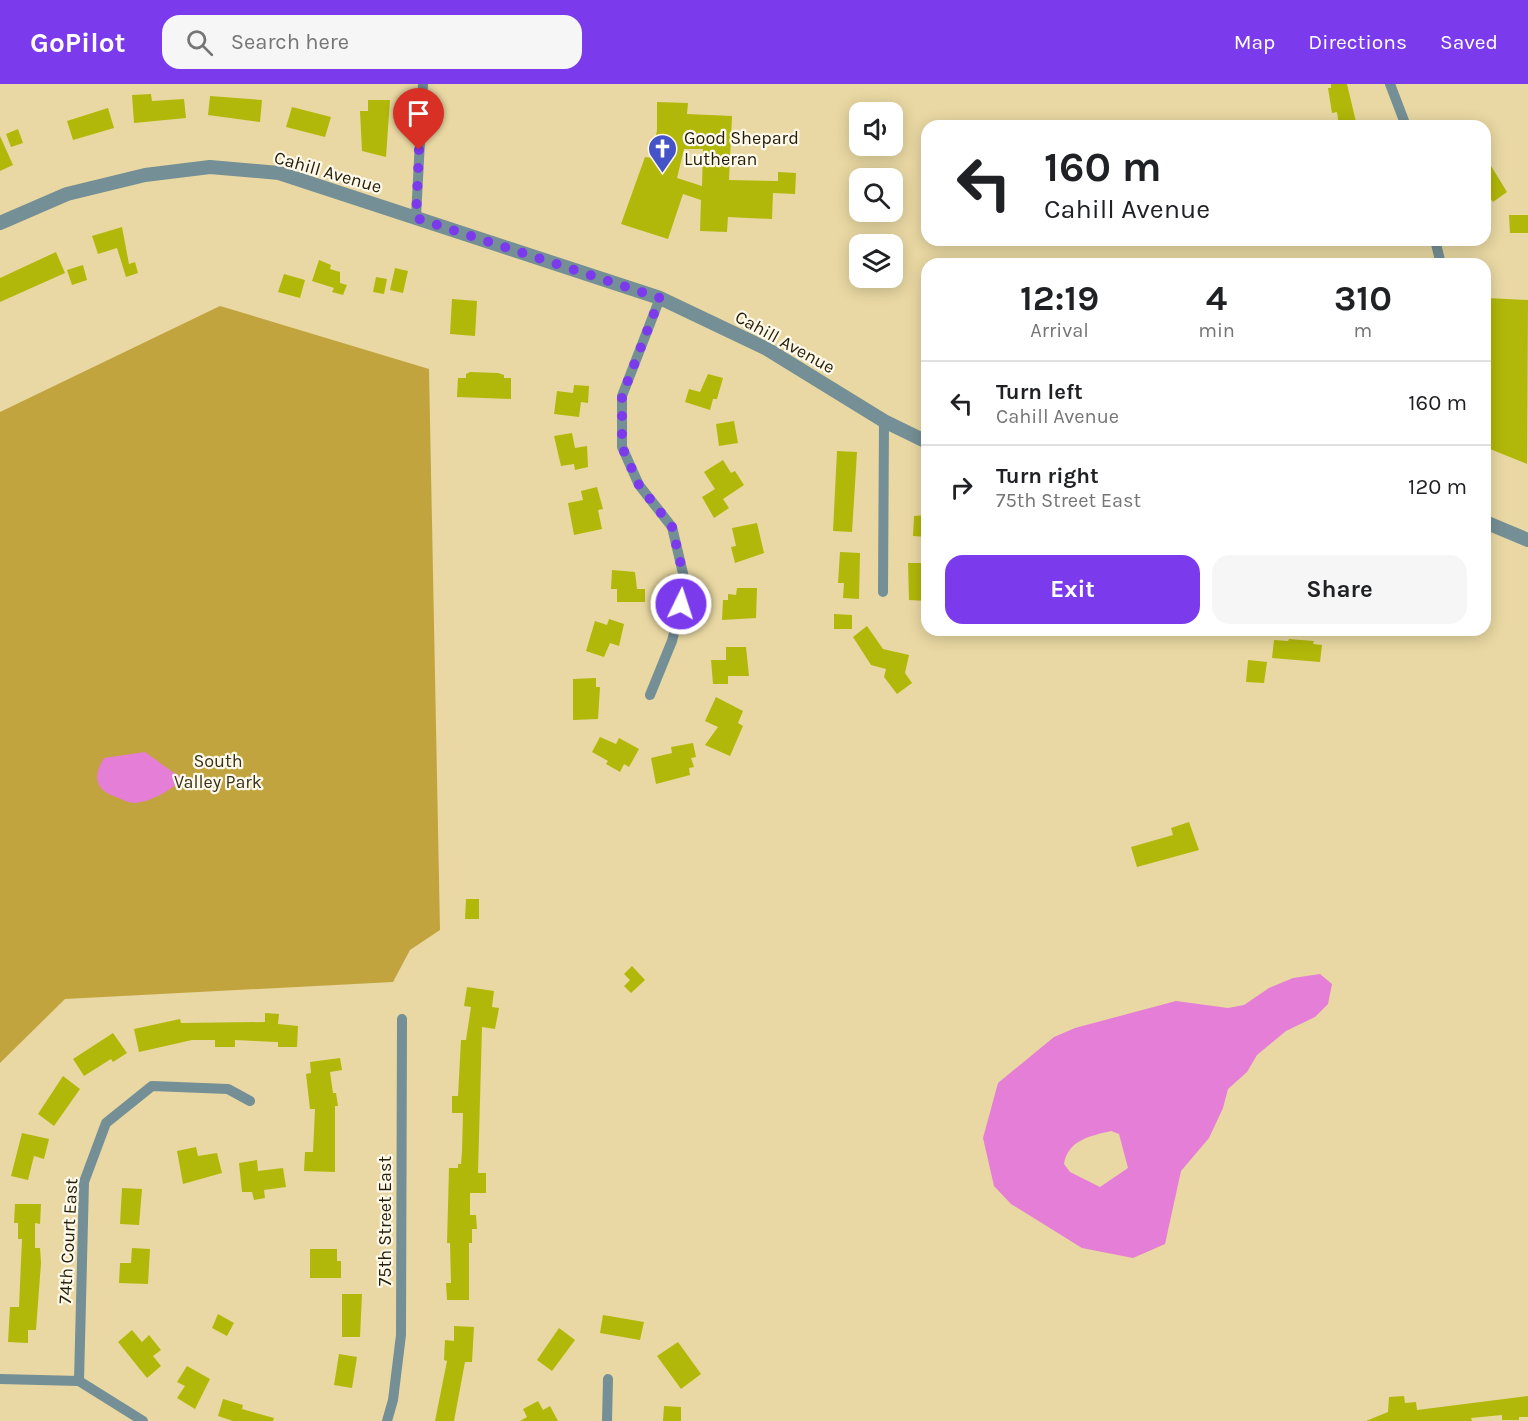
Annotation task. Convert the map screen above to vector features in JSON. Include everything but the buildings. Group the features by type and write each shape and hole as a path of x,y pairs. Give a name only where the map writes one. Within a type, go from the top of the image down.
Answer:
{"street":[{"path":"416,218 423,84"},
{"path":"1390,84 1404,120"},
{"name":"Cahill Avenue","path":"0,223 67,194 145,175 210,167 279,174 660,298 767,349 884,421 921,439"},
{"path":"650,695 672,641 686,586 672,527 639,485 622,447 622,396 660,298"},
{"path":"883,592 884,421"},
{"path":"1491,525 1528,540"},
{"name":"75th Street East","path":"387,1421 393,1400 400,1335 402,1019"},
{"name":"74th Court East","path":"79,1381 84,1182 106,1123 152,1086 228,1089 250,1101"},
{"path":"0,1379 79,1381 143,1421"},
{"path":"607,1421 608,1379"}],"green space":[{"name":"South Valley Park","path":"220,306 429,369 440,930 410,950 393,982 65,999 0,1063 0,412"}],"shaded area":[{"path":"145,752 174,773 185,778 155,798 141,802 127,802 103,790 97,776 104,758"},
{"path":"1320,974 1332,984 1328,1004 1315,1017 1286,1031 1257,1055 1247,1072 1228,1089 1223,1108 1209,1138 1181,1171 1165,1244 1133,1258 1082,1248 1011,1204 994,1186 983,1138 998,1083 1054,1037 1075,1028 1176,1001 1228,1008 1244,1005 1269,988 1293,978","holes":["1111,1131 1119,1134 1128,1168 1100,1187 1070,1172 1064,1164 1070,1149 1081,1140"]}],"place":[{"name":"Good Shepard Lutheran","path":"663,174"}],"route":[{"path":"419,150 416,218 660,298 622,396 622,447 639,485 672,527 686,586 681,604"}]}
